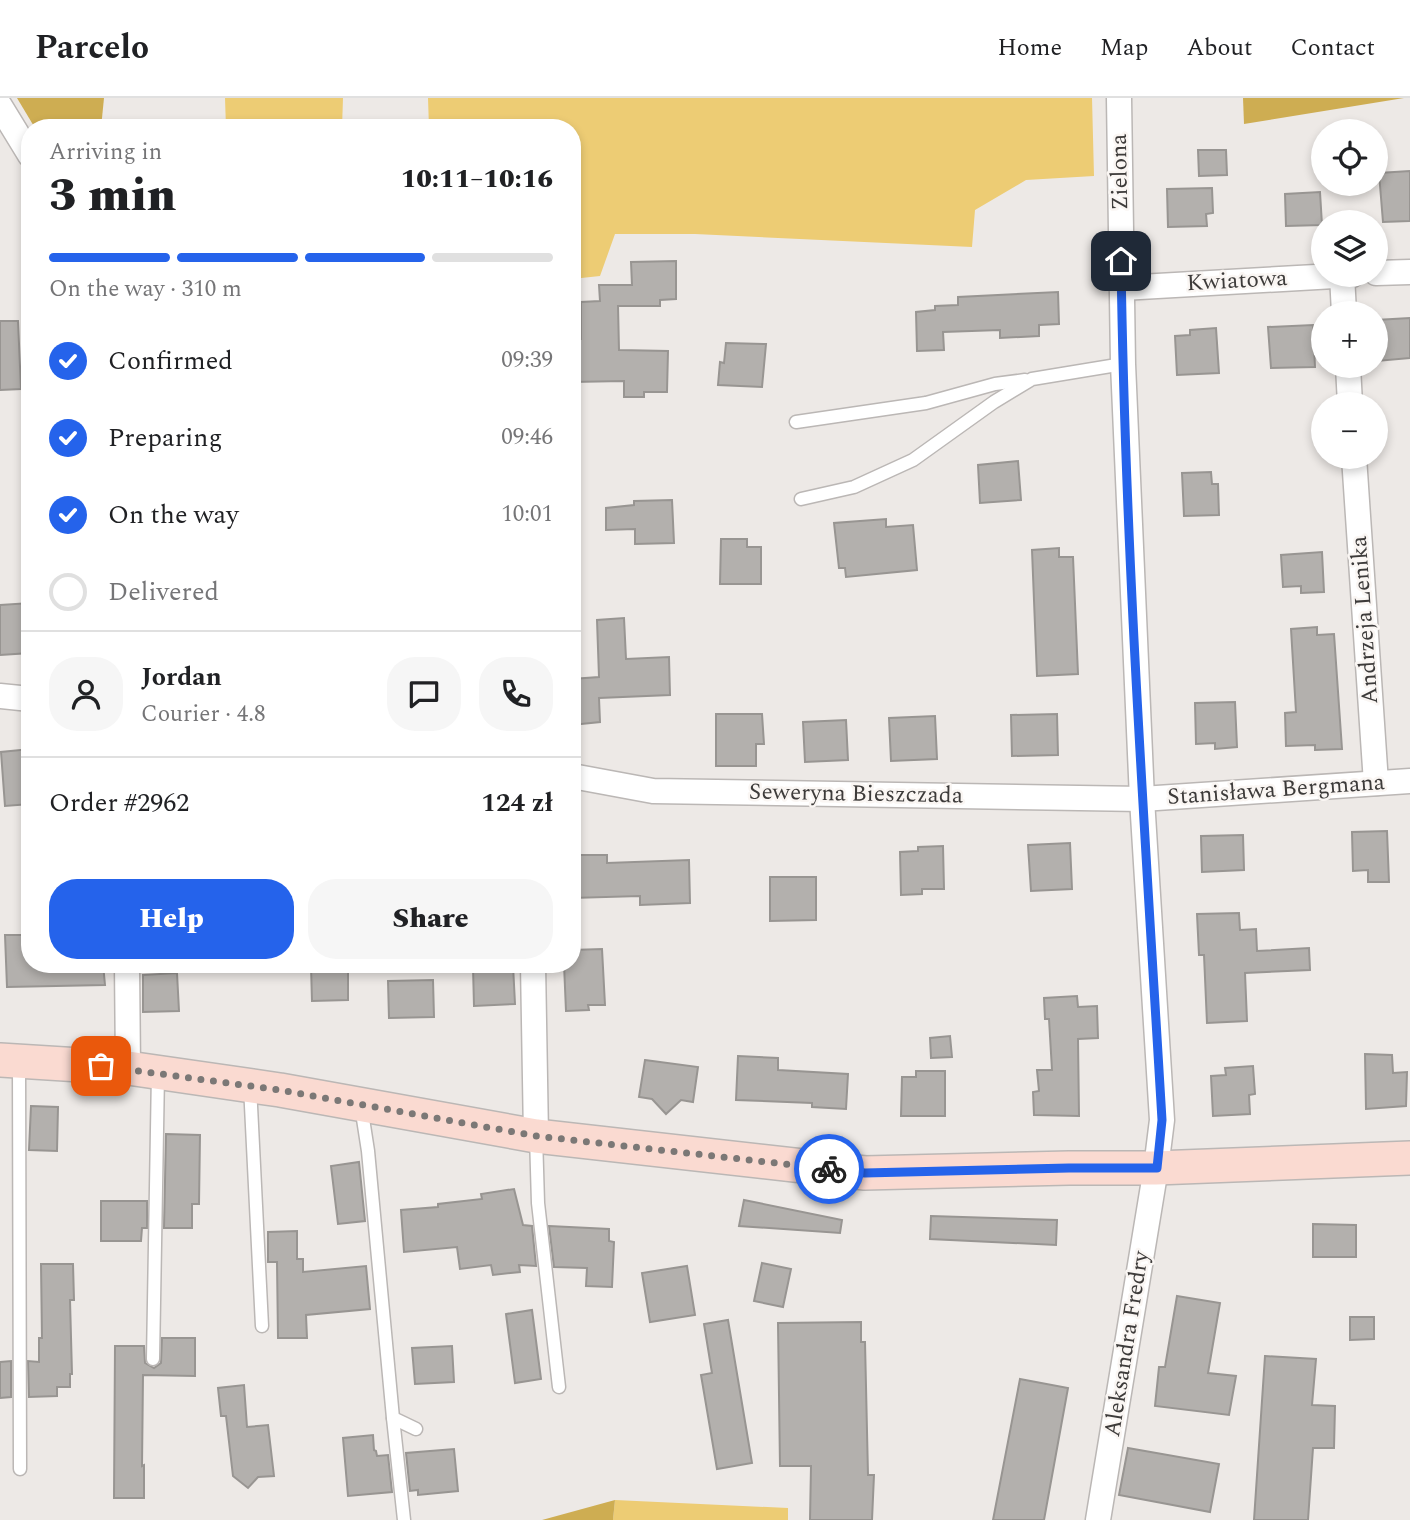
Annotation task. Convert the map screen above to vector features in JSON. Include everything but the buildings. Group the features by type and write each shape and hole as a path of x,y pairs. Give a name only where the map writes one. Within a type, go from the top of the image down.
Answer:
{"street":[{"name":"Zielona","path":"1119,98 1123,364 1142,799 1162,1120 1157,1168"},
{"path":"0,106 21,140"},
{"path":"1388,273 1410,272"},
{"name":"Kwiatowa","path":"1122,288 1311,277"},
{"name":"Andrzeja Lenika","path":"1355,469 1376,783"},
{"path":"0,696 21,698"},
{"name":"Seweryna Bieszczada","path":"581,778 653,791 1142,799"},
{"name":"Stanisława Bergmana","path":"1142,799 1410,781"},
{"path":"128,973 143,1070"},
{"path":"533,973 536,1136"},
{"path":"9,1060 143,1070 250,1085 536,1136 865,1173 1157,1168 1410,1158"},
{"name":"Aleksandra Fredry","path":"1098,1520 1157,1168"}],"lane":[{"path":"796,422 926,403 995,384 1123,364"},
{"path":"801,499 853,487 913,460 994,402 1032,379"},
{"path":"9,1060 20,1469"},
{"path":"143,1070 153,1359"},
{"path":"250,1085 262,1326"},
{"path":"361,1105 404,1520"},
{"path":"536,1136 538,1203 559,1387"},
{"path":"393,1418 416,1429"}],"shaded area":[{"path":"17,98 104,98 102,119 30,119"},
{"path":"225,98 343,98 342,119 226,119"},
{"path":"428,98 1092,98 1094,176 1026,180 975,210 972,247 695,234 615,234 600,276 581,278 581,119 429,119"},
{"path":"1243,98 1404,98 1244,124"},
{"path":"615,1500 788,1508 788,1520 613,1520"},
{"path":"615,1500 613,1520 542,1520"}],"way so far":[{"path":"101,1066 280,1090 536,1136 829,1169"}],"route":[{"path":"829,1169 865,1173 1157,1168 1162,1120 1142,799 1121,261"}]}
